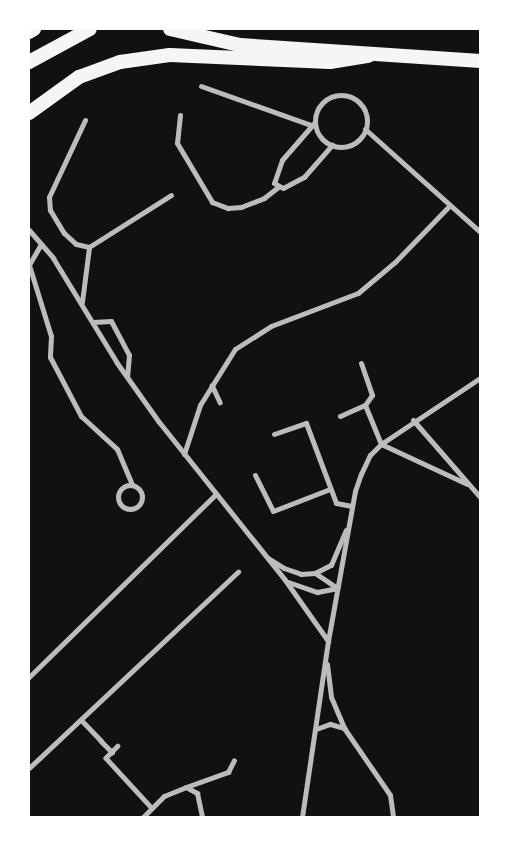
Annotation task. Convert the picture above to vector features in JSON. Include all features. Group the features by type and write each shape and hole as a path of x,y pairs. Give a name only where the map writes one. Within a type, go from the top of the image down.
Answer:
{"highway":[{"path":"29,32 34,29"},
{"path":"29,62 90,29"},
{"path":"170,29 192,36 240,45 369,56 480,61"},
{"path":"29,113 79,78 120,62 170,55 330,62 369,56"}],"street":[{"path":"201,86 313,123 320,136 332,145"},
{"path":"180,115 177,143 212,202 228,208 241,207 264,198 278,187 304,177 332,145 354,142 365,129 365,111 361,104 347,96 325,100 313,123 276,170 274,183 278,187"},
{"path":"86,120 50,197 50,210 64,233 76,244 89,247 171,195"},
{"path":"365,129 480,232"},
{"path":"184,454 200,405 235,350 250,337 271,326 358,294 394,262 450,205"},
{"path":"29,230 42,244 82,303 126,376 263,556 285,580 328,641"},
{"path":"42,244 29,265 51,336 50,357 81,416 117,449 132,485 142,492 142,501 136,508 128,509 121,505 118,497 124,486 132,485"},
{"path":"82,303 89,247"},
{"path":"93,322 112,321 129,354 126,376"},
{"path":"340,416 365,405 372,395 361,363"},
{"path":"302,817 337,588 352,506 361,474 370,455 382,444 413,420 480,378"},
{"path":"212,385 220,402"},
{"path":"365,405 382,444 467,484"},
{"path":"413,420 480,497"},
{"path":"274,434 306,424 336,503 352,506"},
{"path":"256,475 273,511 330,489"},
{"path":"29,678 216,494"},
{"path":"263,556 284,568 301,574 315,573 331,565 350,520"},
{"path":"29,768 82,721 238,572"},
{"path":"315,573 337,588"},
{"path":"285,580 317,592 337,588"},
{"path":"326,656 331,697 344,728 390,795 392,817"},
{"path":"82,721 112,752"},
{"path":"316,729 330,724 344,728"},
{"path":"118,746 106,758 152,808"},
{"path":"143,817 164,796 228,772 234,760"},
{"path":"186,787 197,793 202,817"}]}
